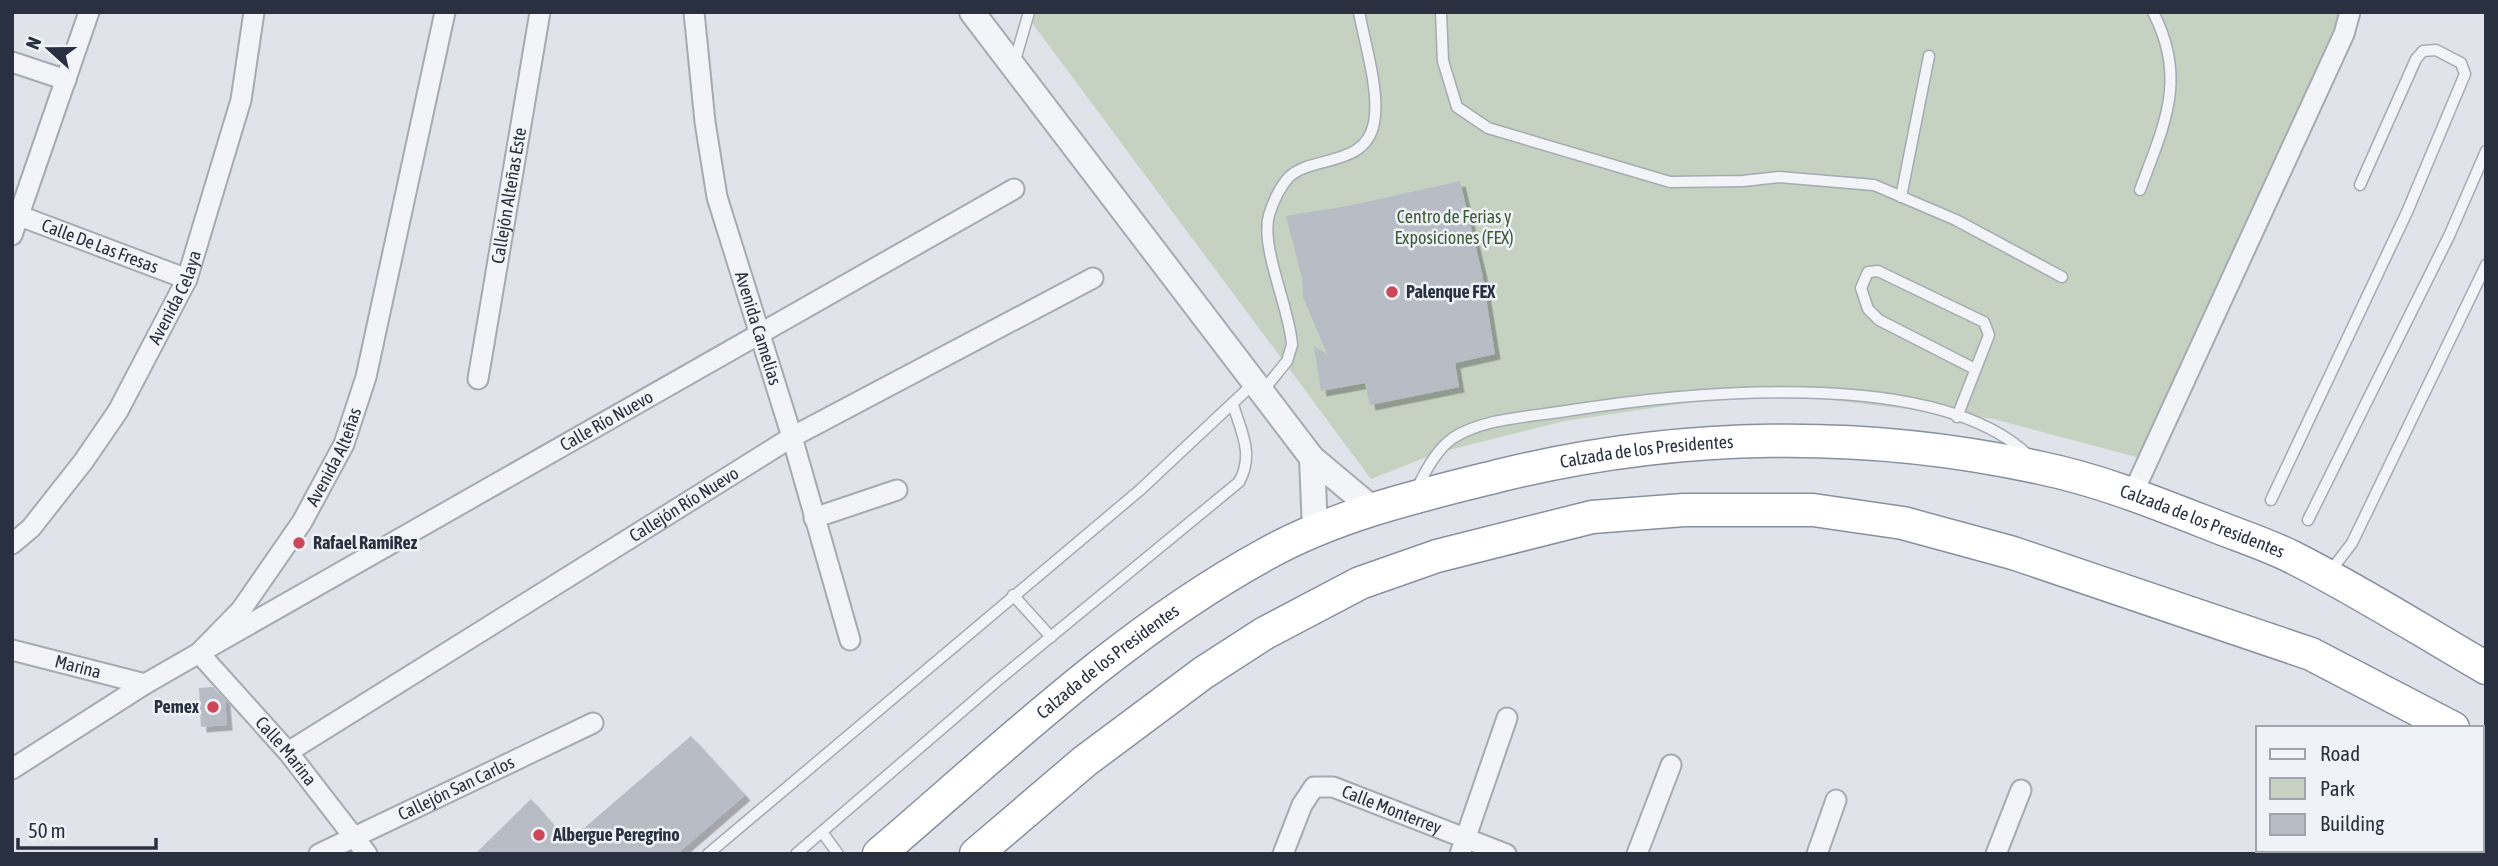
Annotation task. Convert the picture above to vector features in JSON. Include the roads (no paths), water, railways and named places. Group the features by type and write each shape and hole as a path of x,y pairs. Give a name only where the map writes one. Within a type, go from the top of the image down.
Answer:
{"highway":[{"name":"Calzada de los Presidentes","path":"880,854 1081,682 1185,601 1269,552 1315,531 1413,499 1557,462 1652,446 1803,441 1896,444 2041,468 2133,493 2290,556 2486,668"},
{"path":"976,854 1085,761 1203,673 1265,633 1360,583 1437,556 1592,517 1684,510 1813,510 1903,523 2013,553 2311,654 2449,726"}],"street":[{"path":"12,235 15,214 89,12"},
{"name":"Avenida Celaya","path":"12,544 32,528 118,411 187,279 241,100 254,12"},
{"name":"Avenida Alteñas","path":"12,769 145,684 199,653 241,610 287,544 344,444 366,377 444,12"},
{"name":"Callejón Alteñas Este","path":"478,379 540,12"},
{"name":"Avenida Camelias","path":"694,12 705,122 717,198 792,437 850,640"},
{"path":"972,12 1312,458 1374,510"},
{"path":"2133,493 2344,34 2350,12"},
{"path":"12,62 66,80"},
{"name":"Calle Río Nuevo","path":"199,653 1014,189"},
{"name":"Calle De Las Fresas","path":"15,214 187,279"},
{"name":"Callejón Río Nuevo","path":"288,752 792,437 1093,278"},
{"path":"1312,458 1315,531"},
{"path":"814,518 897,490"},
{"path":"12,522 32,528"},
{"name":"Marina","path":"12,650 145,684"},
{"name":"Calle Marina","path":"199,653 288,752 367,854"},
{"path":"1463,846 1507,718"},
{"name":"Callejón San Carlos","path":"319,854 353,835 593,723"},
{"path":"1637,854 1671,765"},
{"name":"Calle Monterrey","path":"1283,854 1302,805 1314,787 1333,788 1463,846 1506,854"},
{"path":"1996,854 2021,790"},
{"path":"1817,854 1836,800"}],"lane":[{"path":"708,854 1140,490 1233,405 1287,361 1292,345 1268,239 1268,217 1279,192 1290,176 1354,152 1372,132 1375,105 1359,12"},
{"path":"1441,12 1443,61 1457,107 1489,128 1670,182 1812,179 1874,185 1956,220 2062,277"},
{"path":"2140,190 2166,122 2173,84 2166,37 2152,12"},
{"path":"1013,68 1026,14"},
{"path":"2271,500 2407,212 2465,74 2461,63 2436,50 2423,51 2416,59 2360,185"},
{"path":"1901,197 1929,56"},
{"path":"2308,520 2449,236 2486,151"},
{"path":"2327,577 2352,542 2486,265"},
{"path":"1957,417 1989,335 1984,322 1878,271 1868,272 1861,288 1868,309 1879,320 1975,369"},
{"path":"1413,499 1432,460 1452,439 1469,430 1509,420 1648,398 1847,393 1923,405 2005,436 2041,468"},
{"path":"796,854 1051,637 1239,482 1247,468 1248,455 1233,405"},
{"path":"1013,595 1051,637"},
{"path":"821,832 838,854"}],"place":[{"name":"Palenque FEX","path":"1392,292"},
{"name":"Rafael RamiRez","path":"299,543"},
{"name":"Pemex","path":"213,707"},
{"name":"Albergue Peregrino","path":"539,835"}],"park label":[{"name":"Centro de Ferias y Exposiciones (FEX)","path":"1454,227"}]}
